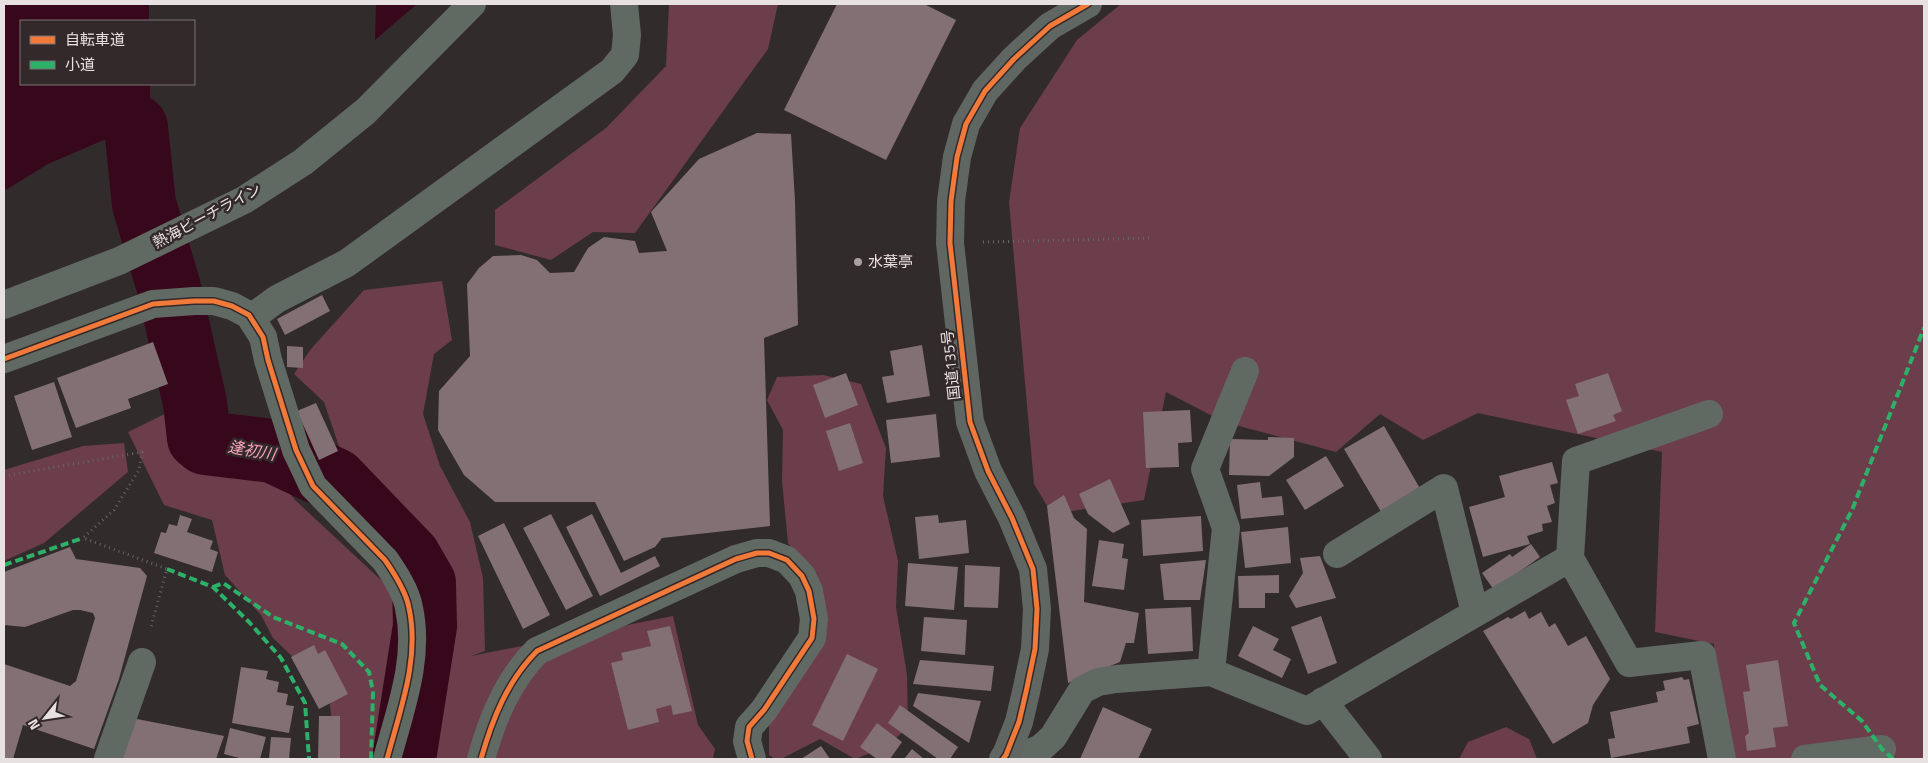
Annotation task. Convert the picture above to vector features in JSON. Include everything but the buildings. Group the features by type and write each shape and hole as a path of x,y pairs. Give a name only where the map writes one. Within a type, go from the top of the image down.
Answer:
{"highway":[{"name":"国道135号","path":"1004,757 1019,722 1035,649 1037,609 1033,569 1012,518 988,471 970,422 950,242 951,201 957,157 966,124 985,91 1014,59 1050,26 1088,4"}],"street":[{"name":"熱海ビーチライン","path":"4,305 119,262 244,200 303,162 366,111 472,4"},
{"path":"251,318 277,300 347,263 612,71 625,55 627,34 624,4"},
{"path":"4,359 153,304 214,301 232,306 249,315 263,337 268,360 296,450 313,486 385,560 394,573 409,607 412,645 410,671 387,759"},
{"path":"1211,672 1226,528 1205,469 1245,370"},
{"path":"1709,414 1576,461 1570,558 1628,663 1702,655 1722,759"},
{"path":"1337,554 1444,488 1475,613"},
{"path":"481,759 496,712 522,666 537,652 736,560 757,554 769,554 787,560 802,576 809,591 814,619 812,638 764,710 749,728 747,741 752,759"},
{"path":"1004,757 1020,757 1041,748 1053,737 1082,690 1098,682 1144,675 1211,672 1307,711 1570,558"},
{"path":"108,759 142,662"},
{"path":"1323,701 1368,759"},
{"path":"1805,759 1882,750"}],"path":[{"path":"950,242 1152,238"},
{"path":"4,476 142,452 139,470 114,510 83,538 167,569 142,662"}],"shaded area":[{"path":"4,4 149,4 149,20 20,20 20,85 150,85 150,120 48,164 4,191"},
{"path":"376,4 417,4 375,40"},
{"path":"669,4 778,4 768,49 635,233 593,232 551,260 495,245 495,210 606,128 666,66"},
{"path":"1121,4 1924,4 1924,759 1713,759 1714,644 1655,632 1662,452 1478,413 1423,440 1380,414 1336,452 1224,422 1166,392 1144,500 1052,514 1034,484 1009,202 1020,128 1077,40"},
{"path":"442,281 452,340 434,354 423,414 440,466 470,522 483,578 485,651 471,656 673,616 698,725 715,749 713,759 336,759 327,679 296,660 273,638 261,615 225,575 212,520 164,505 128,432 175,409 195,411 235,425 295,500 451,645 436,629 363,518 324,402 294,374 311,349 364,290"},
{"path":"823,375 861,384 886,448 883,496 898,561 896,607 907,675 908,727 886,747 855,759 820,739 781,759 775,759 769,755 769,722 822,645 810,573 788,543 782,481 783,430 767,400 777,377"},
{"path":"124,443 128,472 44,543 4,561 4,470 83,446"},
{"path":"1506,727 1529,739 1537,759 1459,759 1468,742"}],"waterway":[{"name":"逢初川","path":"136,127 144,204 169,288 195,403 199,438 205,443 273,451 335,480 409,557 424,583 425,626 404,759"}],"marked path":[{"path":"1893,759 1882,749 1862,721 1820,685 1794,623 1852,510 1924,328"},
{"path":"4,565 83,538"},
{"path":"167,569 213,587 249,622 281,658 305,703 309,759"},
{"path":"213,587 223,583 273,617 342,644 369,672 373,692 371,759"}],"cycle path":[{"path":"1003,759 1019,722 1026,692 1035,649 1037,609 1033,569 1012,518 988,471 970,422 950,243 951,201 957,157 966,124 985,91 1014,59 1050,26 1088,4"},
{"path":"4,359 153,304 214,301 232,306 249,315 263,337 268,360 296,450 313,486 385,560 405,595 412,627 410,665 403,703 387,759"},
{"path":"481,759 490,730 509,688 526,663 537,651 736,559 757,553 769,553 787,560 802,576 809,591 814,619 812,638 764,710 749,727 747,741 752,759"}],"place":[{"name":"水葉亭","path":"858,262"}]}
